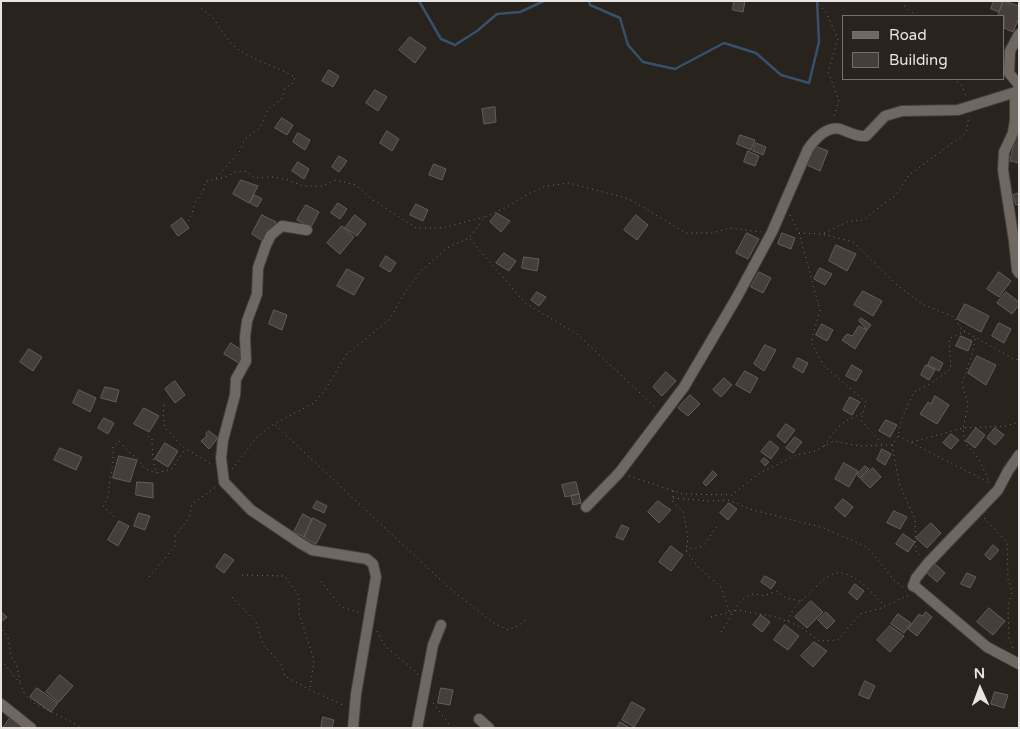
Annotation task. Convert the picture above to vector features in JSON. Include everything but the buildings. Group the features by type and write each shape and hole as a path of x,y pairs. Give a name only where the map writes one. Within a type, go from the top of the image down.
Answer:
{"street":[{"path":"1019,34 1010,51 1009,73 1018,89 1013,133 1004,152 1003,170 1017,270 1019,273"},
{"path":"586,507 619,473 689,379 772,232 808,149 815,139 830,130 837,129 857,136 866,136 885,116 902,112 958,110 1018,89"},
{"path":"307,230 282,226 271,235 266,245 258,268 257,294 247,321 245,337 246,361 236,379 220,458 223,477 251,510 312,550 367,559 373,564 376,577 354,710 354,728"},
{"path":"1017,659 987,647 913,586 916,578 928,563 957,531 978,512 994,486 1019,455"},
{"path":"417,728 433,645 441,625"},
{"path":"1,704 31,728"},
{"path":"479,720 489,728"}],"path":[{"path":"815,1 826,12 838,39 828,72 838,100 830,130"},
{"path":"903,1 905,7 916,15"},
{"path":"198,6 215,21 221,32 234,46 251,58 280,68 295,77 293,82 285,88 281,100 268,109 260,128 246,139 240,151 215,179"},
{"path":"822,234 849,221 864,220 895,196 909,175 966,134 970,105 961,84 955,80"},
{"path":"188,221 194,213 195,202 204,191 205,182 223,178 236,172 246,171 255,178 273,177 303,186 322,186 336,180 356,185 373,200 416,228 442,228 485,217 546,186 569,183 629,199 686,233 712,233 730,228 772,232"},
{"path":"784,203 800,233 820,310 811,342 824,366 866,402 861,420 884,445"},
{"path":"149,577 175,546 175,536 189,518 192,504 223,477 257,437 274,424 314,403 325,390 346,355 390,319 405,292 421,271 447,248 469,238 485,217"},
{"path":"800,233 822,234 853,242 896,284 922,304 954,317 965,331 975,338 1019,360"},
{"path":"469,238 525,304 577,334 664,415"},
{"path":"928,563 916,551 915,519 899,483 892,445 898,436 902,418 914,392 930,384 951,369 949,340 965,331"},
{"path":"975,338 972,356 962,383 968,405 963,428 965,443 979,459 994,486"},
{"path":"164,405 163,417 165,428 186,448 211,463 223,477"},
{"path":"824,447 843,422 863,413"},
{"path":"910,442 963,428 1006,426 1019,422"},
{"path":"274,424 447,586 492,622 508,630 518,626 528,618"},
{"path":"148,436 152,439 152,450 155,460 154,468 157,473"},
{"path":"898,436 994,486"},
{"path":"114,517 103,506 110,490 109,482 112,469 113,447 119,441 137,458 145,469 157,473 172,468 186,448"},
{"path":"619,473 683,494 732,494 760,473 797,455 815,451 834,441 859,446 892,445"},
{"path":"673,490 673,502 683,511 688,538 686,551 699,568 720,587 729,612"},
{"path":"673,498 710,501 728,500 753,510 824,528 867,547 895,581 907,590 917,588"},
{"path":"978,512 1007,542 1008,579 1012,591 1008,607 1009,638 1017,659"},
{"path":"686,551 689,548 702,546 709,538 711,531 717,527"},
{"path":"788,622 790,613 800,601 831,575 839,573 850,575 857,580 885,606"},
{"path":"242,575 285,576 299,596 299,613 314,660 310,690"},
{"path":"321,581 340,607 369,616"},
{"path":"711,617 738,610 776,617 801,627 819,641 838,640 860,614 907,597 917,588"},
{"path":"721,632 741,601 754,594 767,595 777,591 786,598 800,601"},
{"path":"232,597 256,622 263,644 281,664 285,676 310,690 354,710"},
{"path":"2,630 8,637 11,656 17,666 20,683 25,695 35,704 81,728"},
{"path":"377,631 385,646 416,671 432,702 452,728"},
{"path":"1,660 20,683"}],"waterway":[{"path":"419,1 441,39 455,45 477,31 497,14 520,12 544,1"},
{"path":"589,1 590,5 620,18 628,45 643,62 675,69 724,43 756,53 781,75 809,83 819,42 817,1"}]}
